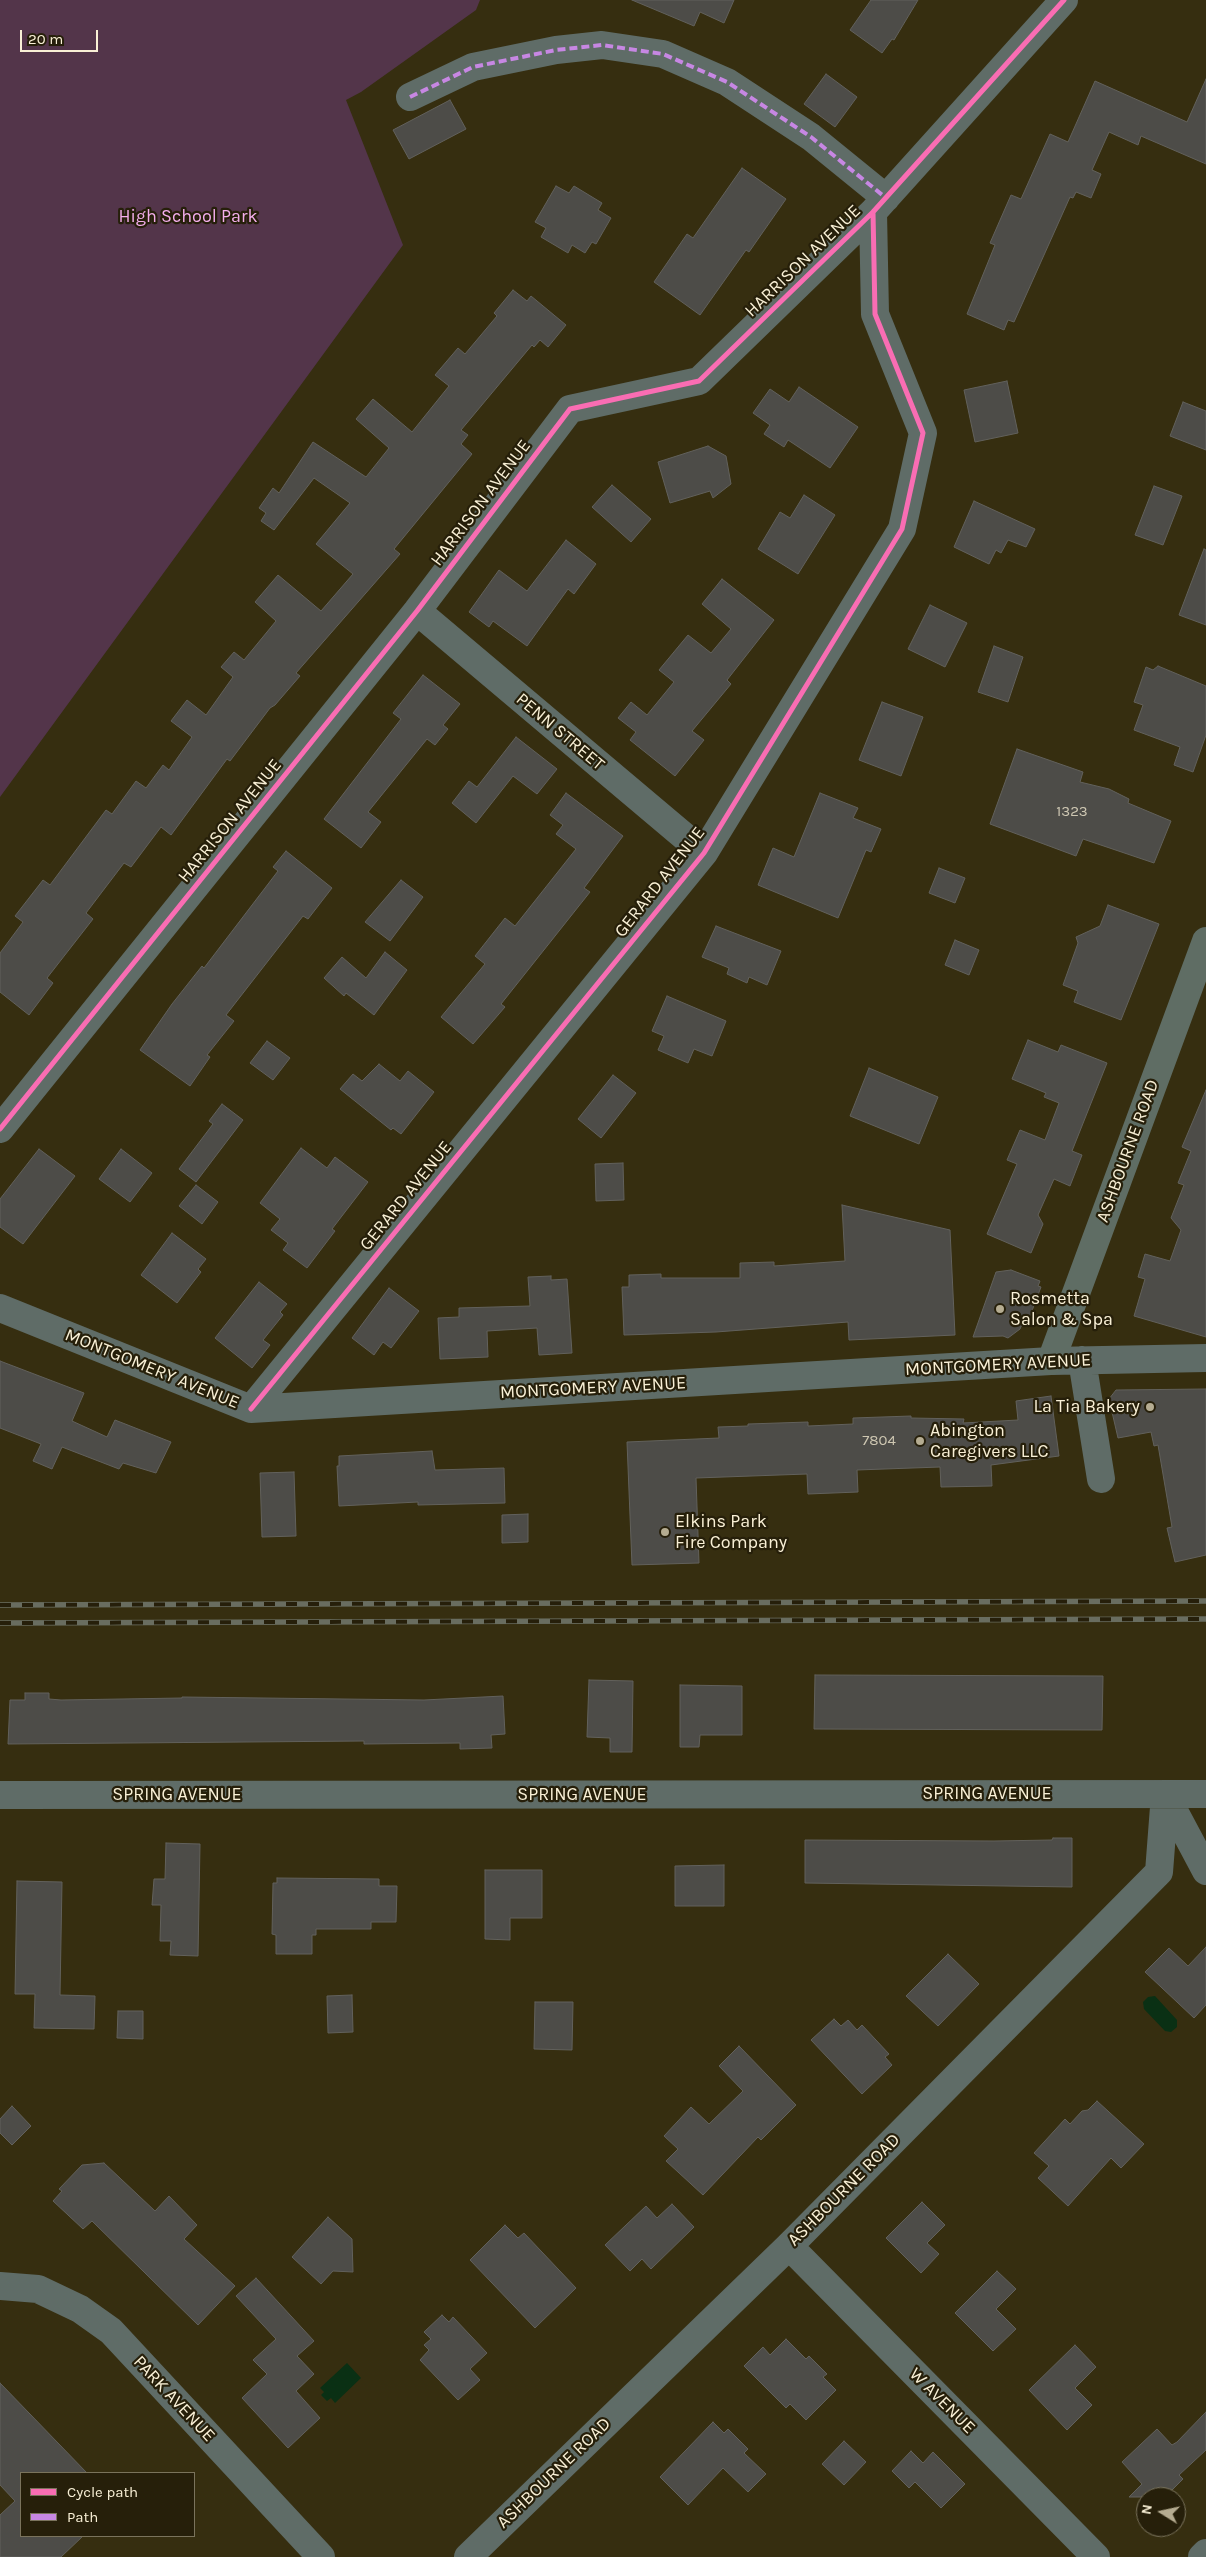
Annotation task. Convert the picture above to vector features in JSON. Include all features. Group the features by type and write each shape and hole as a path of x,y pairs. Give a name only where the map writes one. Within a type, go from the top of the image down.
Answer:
{"street":[{"name":"HARRISON AVENUE","path":"0,1129 416,612 570,408 699,381 880,205 1064,0"},
{"path":"410,97 473,67 556,50 602,45 663,54 727,82 811,137 880,205"},
{"name":"GERARD AVENUE","path":"251,1409 704,853 902,529 923,433 875,314 880,205"},
{"name":"PENN STREET","path":"416,612 704,853"},
{"name":"ASHBOURNE ROAD","path":"1051,1361 1206,941"},
{"name":"MONTGOMERY AVENUE","path":"0,1308 251,1409 1051,1361 1206,1358"},
{"path":"1082,1360 1101,1479"},
{"path":"1165,1794 1206,1871"},
{"name":"ASHBOURNE ROAD","path":"468,2557 788,2246 1159,1872 1165,1794"},
{"name":"SPRING AVENUE","path":"0,1795 1206,1794"},
{"name":"W AVENUE","path":"788,2246 1096,2557"},
{"name":"PARK AVENUE","path":"0,2286 38,2290 80,2309 111,2331 321,2557"},
{"path":"1202,2557 1206,2553"}],"green space":[{"name":"High School Park","path":"0,0 480,0 476,10 361,92 346,100 403,245 0,797"}],"shaded area":[{"path":"1155,1996 1177,2020 1177,2027 1171,2032 1165,2031 1144,2009 1143,2002 1148,1997"},
{"path":"347,2363 361,2378 335,2403 331,2398 327,2401 321,2395 324,2392 320,2388"}],"building":[{"path":"632,0 734,0 724,23 700,12 694,26"},
{"path":"871,0 918,0 894,40 892,39 882,53 850,30"},
{"path":"826,74 857,97 835,127 804,104"},
{"path":"1206,79 1206,164 1141,136 1138,145 1109,132 1092,170 1101,174 1091,198 1076,192 1073,198 1070,197 1014,322 1008,320 1004,330 967,314 995,245 990,243 1011,195 1021,199 1050,134 1068,142 1095,81 1187,122"},
{"path":"450,100 466,129 409,159 393,130"},
{"path":"742,168 786,199 749,252 746,250 700,315 654,282 687,234 693,238"},
{"path":"556,186 569,193 574,186 602,203 598,210 611,218 596,244 592,242 585,253 572,245 568,253 541,237 546,228 535,222"},
{"path":"513,290 527,301 531,296 566,325 548,347 540,340 534,347 532,345 461,430 468,435 461,444 472,454 394,549 400,554 296,673 300,676 275,705 270,708 230,761 227,759 171,835 161,827 131,867 124,863 86,913 93,919 47,978 53,983 29,1015 0,992 0,953 23,922 15,916 43,880 50,885 106,810 112,814 136,781 146,788 163,765 169,770 192,737 171,721 187,700 206,715 233,677 221,667 234,652 244,660 276,621 255,602 278,575 321,611 353,574 316,544 350,503 314,478 274,530 261,521 266,513 259,508 273,488 279,493 313,442 366,477 389,448 356,419 373,399 412,432 449,386 435,375 458,348 465,354 497,316 494,313"},
{"path":"1007,381 1018,433 975,442 964,390"},
{"path":"799,387 858,427 830,468 788,440 784,447 764,434 770,425 753,413 770,389 789,402"},
{"path":"1183,402 1206,411 1206,450 1170,436"},
{"path":"708,446 726,456 731,484 713,498 710,491 670,503 658,462"},
{"path":"612,485 651,519 631,542 592,507"},
{"path":"1154,486 1182,496 1163,545 1135,535"},
{"path":"804,495 835,515 798,574 758,549 780,512 790,518"},
{"path":"974,501 1035,529 1026,547 1008,540 1001,553 996,550 989,564 954,547"},
{"path":"566,540 596,564 574,594 568,589 527,646 493,621 489,627 469,612 499,570 527,591"},
{"path":"1204,549 1206,550 1206,625 1179,615"},
{"path":"722,579 774,620 727,680 731,684 692,731 704,740 675,776 630,740 636,732 618,718 631,702 647,715 674,682 659,670 688,635 711,653 731,629 702,604"},
{"path":"930,605 967,623 945,667 908,649"},
{"path":"994,646 1023,657 1008,702 978,692"},
{"path":"1158,666 1206,686 1206,735 1193,772 1174,765 1180,747 1134,730 1143,705 1134,702 1146,667 1153,670"},
{"path":"423,675 460,704 443,725 448,729 435,745 427,739 368,812 381,822 361,848 324,819 401,719 393,713"},
{"path":"882,702 923,717 901,776 859,760"},
{"path":"516,737 557,769 537,794 513,776 476,823 452,803 469,781 477,787"},
{"path":"1017,749 1083,772 1080,782 1109,789 1129,799 1128,803 1171,821 1154,863 1083,839 1076,856 990,824"},
{"path":"566,793 623,836 584,888 590,892 501,1004 505,1007 473,1044 441,1017 485,964 475,956 505,918 515,926 576,849 556,834 563,825 550,815"},
{"path":"820,793 858,808 853,818 881,829 871,852 866,850 838,918 758,885 773,848 794,857"},
{"path":"286,851 332,888 308,919 303,916 226,1015 234,1021 207,1055 210,1057 190,1086 140,1050 172,1004 202,966 204,968 278,871 273,867"},
{"path":"939,868 965,878 955,903 929,893"},
{"path":"401,880 423,897 390,941 365,922"},
{"path":"1108,905 1159,924 1121,1020 1074,1002 1078,991 1063,985 1078,943 1076,937 1100,926"},
{"path":"716,926 781,951 767,985 749,977 747,983 727,974 729,968 702,957"},
{"path":"955,940 979,950 969,975 945,965"},
{"path":"385,952 407,970 374,1015 346,993 344,996 324,978 342,957 366,978"},
{"path":"667,996 726,1021 712,1056 694,1049 688,1063 658,1050 664,1036 652,1031"},
{"path":"1028,1040 1058,1052 1061,1045 1107,1063 1072,1151 1082,1155 1070,1186 1054,1179 1038,1215 1043,1224 1031,1253 987,1234 1017,1164 1007,1160 1020,1130 1045,1140 1059,1103 1044,1097 1046,1093 1012,1079"},
{"path":"267,1041 290,1058 273,1080 250,1063"},
{"path":"379,1064 400,1081 408,1071 434,1092 401,1134 393,1128 391,1130 340,1089 353,1074 362,1081"},
{"path":"869,1068 938,1097 919,1144 850,1116"},
{"path":"613,1075 636,1093 601,1138 578,1119"},
{"path":"1206,1090 1206,1337 1134,1316 1145,1279 1138,1277 1145,1254 1170,1261 1181,1230 1171,1218 1184,1185 1178,1183 1191,1151 1182,1147"},
{"path":"222,1104 243,1120 196,1182 179,1169 213,1124 209,1121"},
{"path":"301,1148 327,1168 335,1157 368,1182 332,1229 335,1231 307,1268 283,1250 288,1243 271,1230 280,1219 260,1203"},
{"path":"39,1149 75,1176 23,1244 0,1227 0,1199"},
{"path":"121,1149 152,1173 130,1202 99,1179"},
{"path":"623,1163 624,1200 596,1201 595,1164"},
{"path":"196,1185 218,1202 202,1224 179,1206"},
{"path":"842,1205 950,1230 955,1335 849,1340 848,1322 716,1332 624,1335 622,1287 629,1287 629,1275 661,1274 661,1278 740,1278 740,1263 774,1262 774,1266 845,1261"},
{"path":"172,1233 206,1259 198,1269 201,1272 177,1303 141,1275"},
{"path":"1011,1270 1040,1281 1038,1286 1041,1287 1027,1324 1023,1322 1020,1329 1008,1338 1003,1336 973,1337 996,1272"},
{"path":"551,1276 551,1280 567,1279 572,1353 539,1355 537,1328 487,1331 488,1357 440,1359 438,1318 459,1317 459,1308 530,1306 528,1277"},
{"path":"259,1282 287,1304 280,1312 283,1315 263,1340 270,1345 252,1368 215,1338"},
{"path":"389,1288 419,1311 391,1348 383,1342 374,1355 352,1338"},
{"path":"0,1361 84,1393 72,1421 107,1437 115,1420 171,1442 156,1473 123,1463 119,1469 62,1447 52,1469 33,1461 41,1444 0,1428"},
{"path":"1206,1389 1206,1555 1175,1562 1167,1528 1172,1527 1158,1445 1154,1446 1151,1432 1118,1438 1109,1399 1116,1390"},
{"path":"1051,1396 1059,1456 991,1465 992,1486 941,1487 940,1467 857,1470 858,1492 808,1494 807,1474 696,1478 699,1563 632,1565 627,1442 719,1438 718,1427 748,1426 748,1424 808,1422 808,1426 853,1424 853,1418 911,1416 911,1418 964,1419 963,1423 1018,1420 1016,1401"},
{"path":"432,1451 435,1470 504,1468 505,1503 418,1505 418,1502 339,1506 337,1466 339,1466 339,1456"},
{"path":"294,1472 296,1536 262,1537 260,1473"},
{"path":"528,1514 528,1542 502,1543 502,1515"},
{"path":"815,1675 1103,1676 1102,1730 814,1729"},
{"path":"589,1680 633,1681 632,1752 610,1752 610,1738 587,1737"},
{"path":"680,1685 742,1686 742,1735 700,1735 699,1747 680,1747"},
{"path":"25,1693 49,1693 49,1699 61,1700 182,1697 424,1700 503,1696 505,1734 491,1735 492,1748 460,1749 460,1743 364,1744 364,1741 8,1744 10,1700 25,1700"},
{"path":"1053,1838 1072,1838 1072,1887 805,1883 805,1840 994,1841 1052,1840"},
{"path":"166,1843 200,1844 198,1956 170,1955 171,1941 160,1941 161,1905 152,1905 154,1879 165,1879"},
{"path":"724,1865 724,1906 675,1906 675,1866"},
{"path":"485,1870 542,1870 542,1918 510,1918 510,1940 485,1939"},
{"path":"277,1878 379,1879 379,1886 397,1886 396,1922 371,1922 371,1929 316,1929 316,1935 312,1935 312,1954 276,1954 276,1935 272,1934 273,1883 277,1883"},
{"path":"17,1881 62,1882 60,1995 95,1996 94,2029 34,2028 35,1994 15,1994"},
{"path":"1206,1947 1206,2005 1194,2018 1145,1972 1169,1948 1188,1966"},
{"path":"948,1954 979,1984 938,2026 906,1996"},
{"path":"352,1995 353,2032 328,2033 327,1996"},
{"path":"535,2002 573,2002 572,2050 534,2049"},
{"path":"118,2011 143,2011 143,2039 117,2038"},
{"path":"834,2019 841,2026 848,2020 857,2030 862,2025 889,2054 885,2057 892,2065 862,2094 811,2040"},
{"path":"739,2046 796,2105 761,2140 758,2137 703,2195 666,2161 678,2149 664,2136 691,2107 709,2124 743,2091 719,2066"},
{"path":"1097,2101 1144,2144 1121,2168 1111,2158 1068,2206 1038,2178 1049,2166 1034,2153 1065,2119 1070,2124 1082,2111 1088,2110"},
{"path":"12,2106 31,2126 12,2145 0,2133 0,2119"},
{"path":"104,2163 155,2211 169,2196 197,2225 184,2239 235,2286 198,2325 92,2221 83,2229 53,2201 62,2191 59,2189 82,2165"},
{"path":"922,2202 945,2225 927,2243 939,2254 921,2273 886,2238"},
{"path":"672,2204 694,2227 651,2269 642,2259 630,2271 605,2245 646,2206 657,2218"},
{"path":"328,2217 352,2239 353,2272 333,2271 321,2284 292,2257"},
{"path":"505,2225 518,2238 524,2233 576,2288 535,2328 470,2260"},
{"path":"997,2271 1016,2289 996,2309 1016,2329 993,2351 955,2313"},
{"path":"256,2278 314,2341 297,2356 314,2374 296,2391 320,2418 288,2448 242,2398 267,2374 253,2360 276,2339 236,2296"},
{"path":"442,2315 449,2322 453,2317 487,2353 470,2369 480,2380 458,2400 420,2360 429,2350 424,2345 431,2339 424,2332"},
{"path":"786,2339 806,2359 809,2356 827,2374 823,2377 836,2390 806,2420 790,2404 786,2408 744,2366 763,2347 770,2355"},
{"path":"1075,2345 1096,2367 1075,2388 1092,2405 1067,2430 1029,2390"},
{"path":"0,2383 86,2472 20,2472 20,2537 82,2537 61,2557 0,2557 0,2515 15,2501 0,2485"},
{"path":"1206,2412 1206,2450 1179,2475 1183,2479 1175,2487 1139,2487 1142,2484 1122,2462 1157,2429 1172,2445"},
{"path":"713,2422 724,2433 728,2429 748,2449 744,2453 766,2474 748,2492 723,2468 688,2505 660,2477"},
{"path":"844,2441 866,2462 844,2485 822,2464"},
{"path":"911,2451 923,2463 933,2452 965,2484 941,2508 915,2482 909,2488 892,2471"},
{"path":"1136,2490 1136,2497 1129,2497"}],"railway":[{"path":"0,1605 1206,1601"},
{"path":"0,1623 1206,1619"}],"marked path":[{"path":"410,97 473,67 556,50 602,45 663,54 727,82 811,137 886,198"}],"cycle path":[{"path":"0,1129 417,611 570,409 699,381 873,212 1064,0"},
{"path":"251,1409 704,853 902,529 923,433 875,314 873,212"}],"place":[{"name":"Rosmetta Salon & Spa","path":"1000,1309"},
{"name":"La Tia Bakery","path":"1150,1407"},
{"name":"Abington Caregivers LLC","path":"920,1441"},
{"name":"Elkins Park Fire Company","path":"665,1532"}]}
